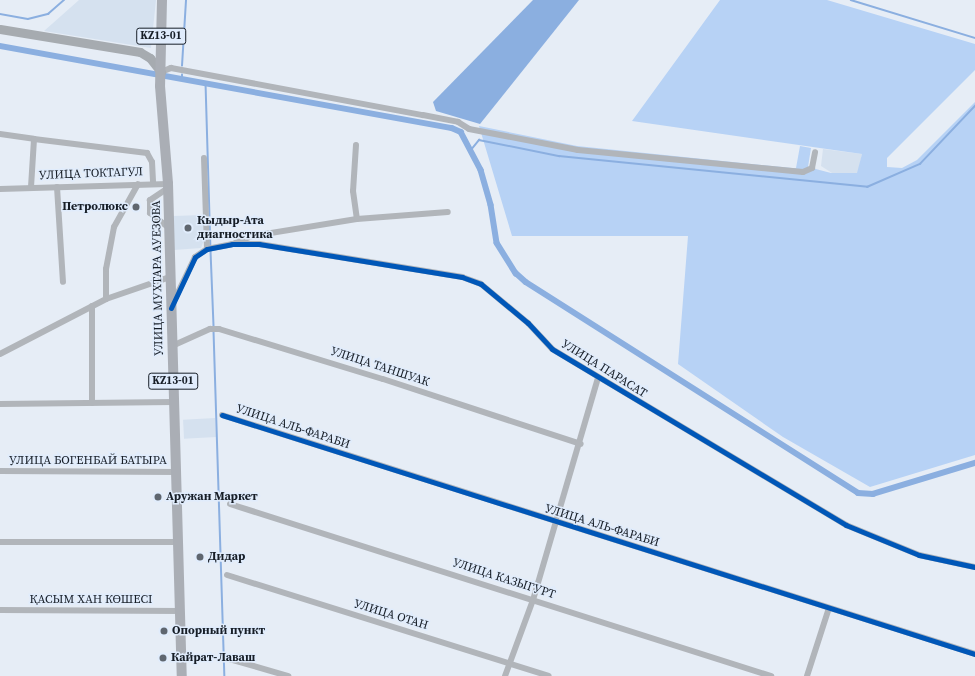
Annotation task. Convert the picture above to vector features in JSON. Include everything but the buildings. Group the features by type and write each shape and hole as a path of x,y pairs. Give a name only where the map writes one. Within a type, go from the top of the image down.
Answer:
{"main road":[{"name":"KZ13-01","path":"161,72 162,0"},
{"path":"0,29 140,52 150,58 161,72"},
{"name":"УЛИЦА МУХТАРА АУЕЗОВА","path":"161,72 160,86 168,186 182,676"}],"street":[{"path":"161,72 171,68 423,115 458,122 469,129 578,150 803,172 812,168 815,152"},
{"path":"0,134 34,139"},
{"name":"УЛИЦА ТОКТАГУЛ","path":"30,188 34,139 147,154 152,162 153,183"},
{"path":"356,145 353,191 357,219"},
{"path":"204,158 210,249"},
{"name":"УЛИЦА ТОКТАГУЛ","path":"0,189 153,183 168,186"},
{"path":"106,298 106,269 114,227 138,184"},
{"path":"168,186 150,200 150,213 169,228"},
{"path":"57,187 63,282"},
{"path":"232,244 252,236 357,219 448,212"},
{"path":"265,234 265,245"},
{"name":"УЛИЦА ПАРАСАТ","path":"171,308 195,257 210,249 232,244 265,245 462,277 481,284 528,323 552,349 598,378 864,533 919,555 975,567"},
{"path":"0,352 106,298 170,277"},
{"path":"92,306 92,403"},
{"name":"УЛИЦА ТАНШУАК","path":"172,346 214,329 383,379 581,444"},
{"path":"505,676 533,600 555,522 581,444 598,378"},
{"path":"0,404 174,402"},
{"name":"УЛИЦА АЛЬ-ФАРАБИ","path":"222,415 555,522 975,654"},
{"name":"УЛИЦА БОГЕНБАЙ БАТЫРА","path":"0,471 177,472"},
{"name":"УЛИЦА КАЗЫГУРТ","path":"230,504 772,676"},
{"path":"0,542 178,542"},
{"name":"УЛИЦА ОТАН","path":"227,575 549,676"},
{"path":"807,676 829,608"},
{"name":"ҚАСЫМ ХАН КӨШЕСІ","path":"0,610 181,611"},
{"path":"226,658 288,676"}],"shaded area":[{"path":"79,0 156,0 151,48 44,31"},
{"path":"533,0 579,0 480,124 436,111 433,102"},
{"path":"720,0 827,0 975,44 975,70 887,158 887,167 902,168 917,160 975,102 975,455 870,487 783,437 678,364 688,236 512,236 479,126 577,146 792,168 796,168 800,146 811,148 808,167 831,173 857,173 862,154 632,121"},
{"path":"823,149 862,154 858,173 832,173 821,166"},
{"name":"Кыдыр-Ата диагностика","path":"203,215 204,240 201,248 174,250 173,216"},
{"path":"215,418 216,437 184,439 183,420"}],"waterway":[{"path":"0,14 28,19 48,14 64,0"},
{"path":"182,66 186,0"},
{"path":"851,0 975,38"},
{"path":"0,46 452,128 461,132 481,170 491,205 497,243 516,273 526,282 858,493 873,494 975,463"},
{"path":"206,83 211,247"},
{"path":"471,150 479,140 559,156 867,187 920,164 975,106"},
{"path":"211,251 214,327"},
{"path":"214,331 225,676"}],"cycle path":[{"path":"171,308 195,257 207,249 232,244 259,244 462,277 481,284 528,323 552,349 846,525 919,555 975,567"},
{"path":"222,415 975,654"}],"place":[{"name":"Петролюкс","path":"136,207"},
{"name":"Кыдыр-Ата диагностика","path":"188,228"},
{"name":"Аружан Маркет","path":"158,497"},
{"name":"Дидар","path":"200,557"},
{"name":"Опорный пункт","path":"164,631"},
{"name":"Кайрат-Лаваш","path":"163,658"}]}
